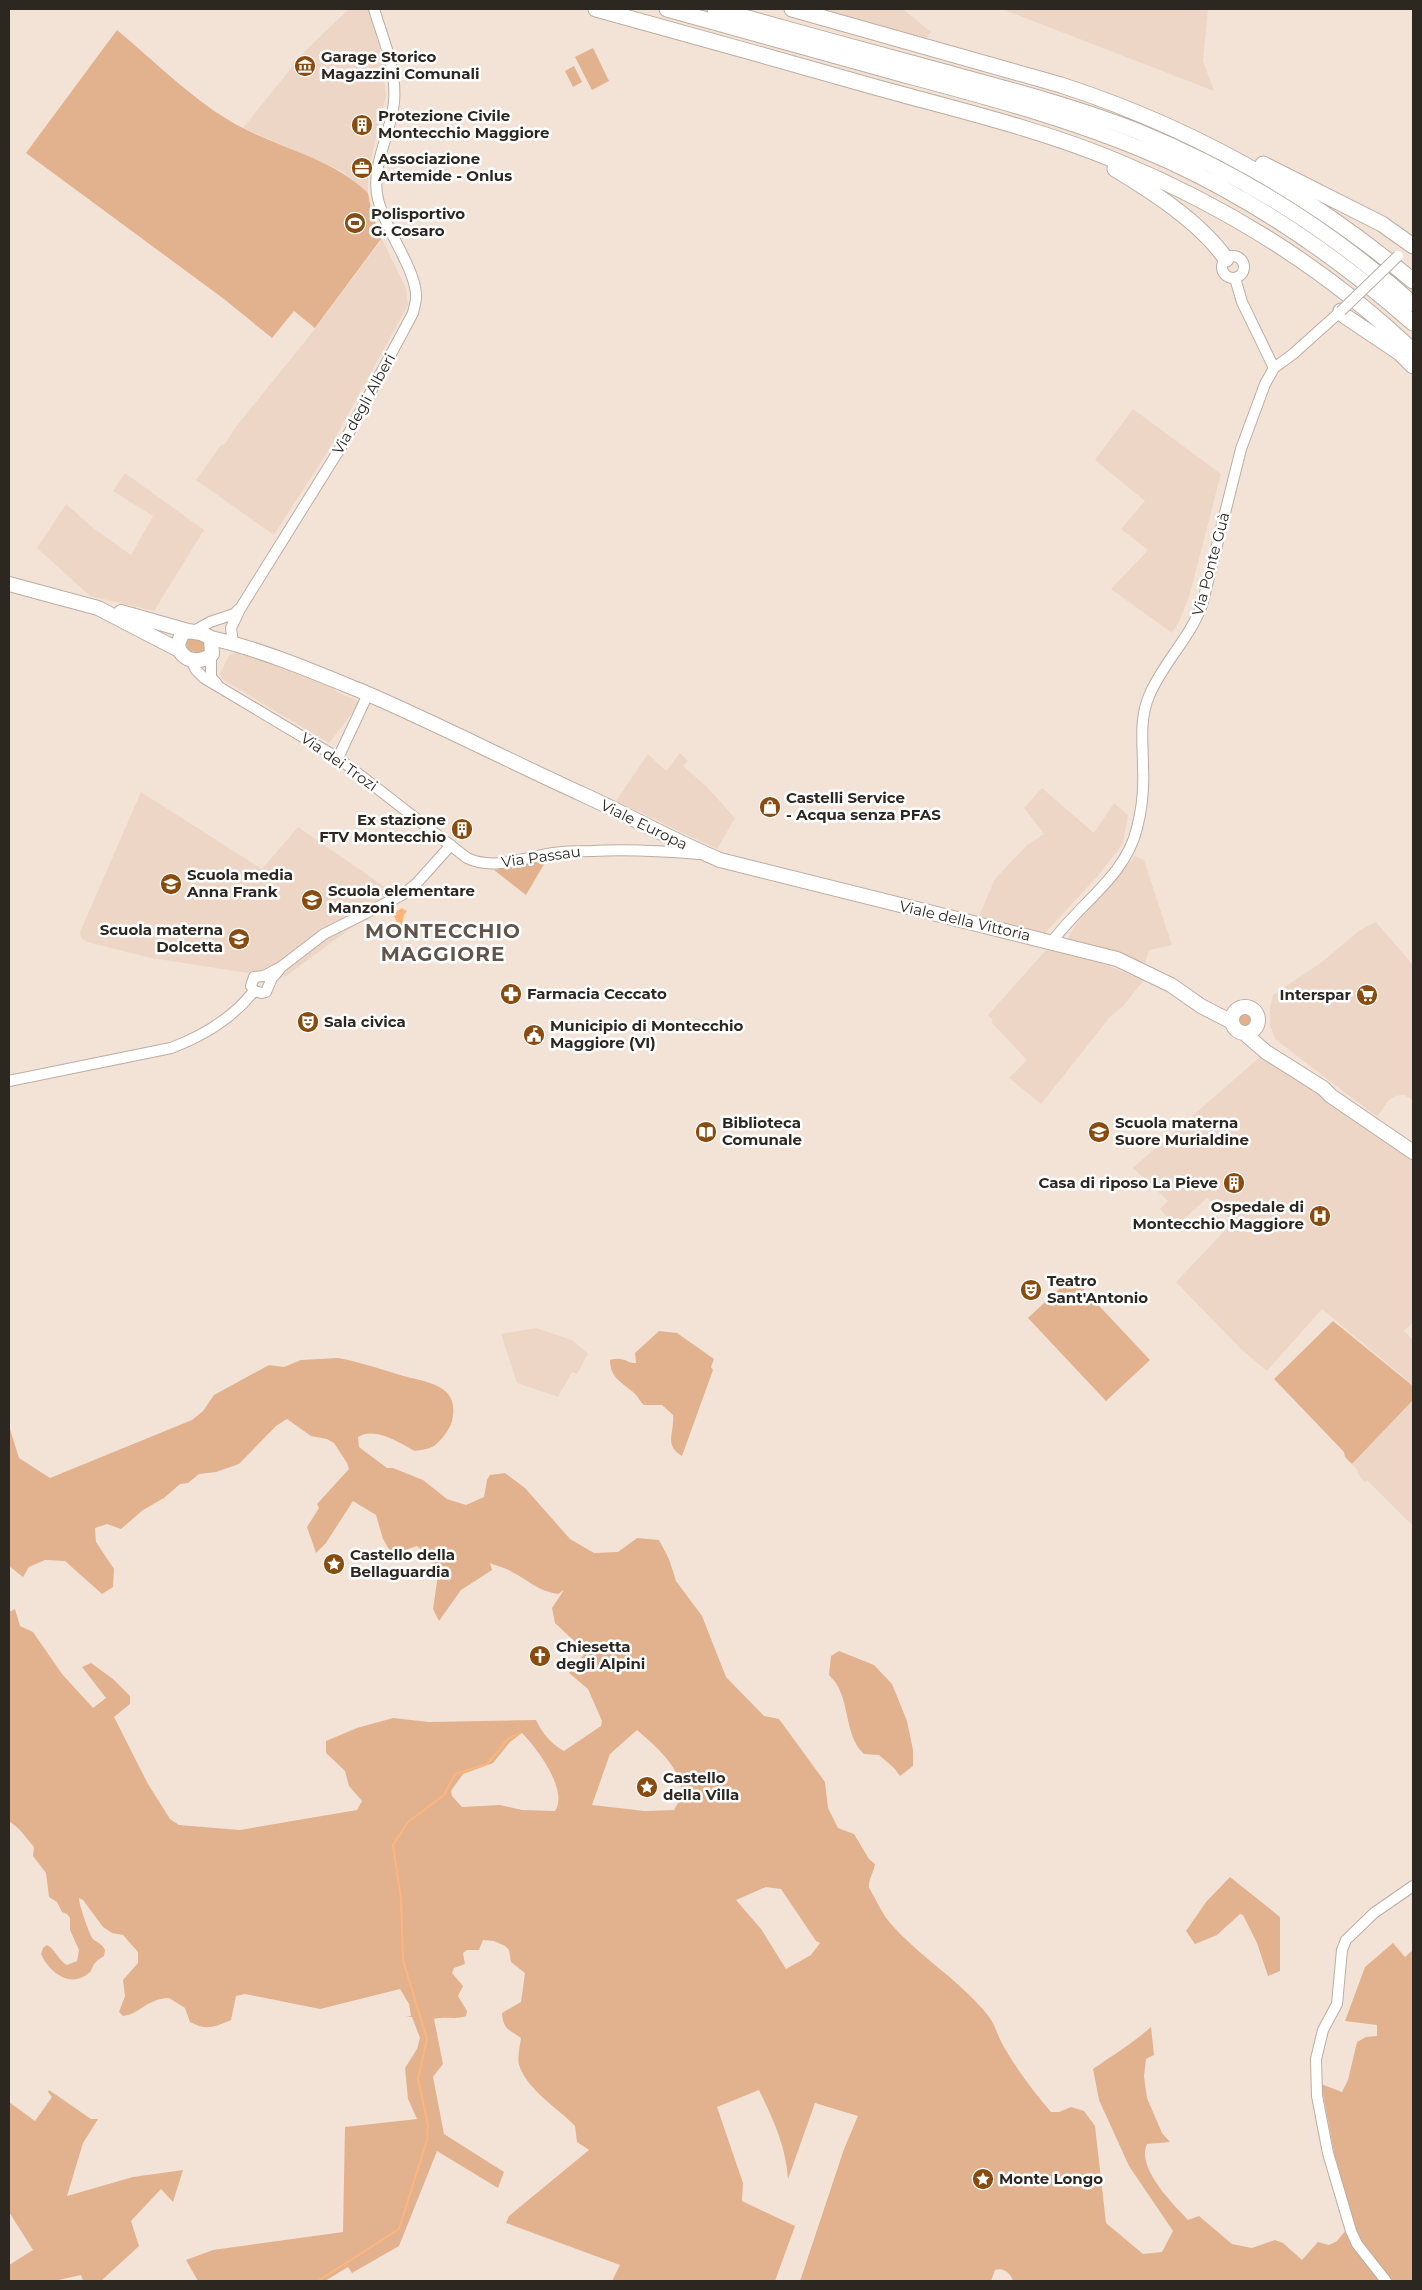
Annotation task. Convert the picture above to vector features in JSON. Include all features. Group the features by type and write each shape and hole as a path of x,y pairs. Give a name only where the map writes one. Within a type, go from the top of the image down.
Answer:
{"highway":[{"path":"596,9 996,120 1118,161 1189,194 1235,219 1320,273 1363,307 1413,351"},
{"path":"667,9 1017,106 1089,129 1142,150 1228,191 1290,229 1345,267 1413,323"},
{"path":"715,9 1053,102 1146,135 1216,168 1292,212 1368,266 1413,304"},
{"path":"792,9 1140,109 1186,127 1332,198 1382,224 1413,244"},
{"path":"1102,99 1184,132 1267,177 1348,229 1413,281"},
{"path":"996,120 1108,164 1161,199 1200,231 1226,259"},
{"path":"1341,311 1345,316 1400,353 1413,366"}],"main road":[{"name":"Viale Europa","path":"9,584 98,608 123,612 284,659 416,715"},
{"name":"Viale Europa","path":"98,608 179,650 191,660"},
{"path":"179,650 179,639 182,634 191,631"},
{"path":"210,638 212,655"},
{"path":"191,660 203,660 237,645"},
{"name":"Viale Europa","path":"327,677 377,696 521,765 537,775 582,794 675,841 706,854"},
{"name":"Viale della Vittoria","path":"706,854 728,863 1117,958 1171,985 1213,1012 1235,1016 1247,1006 1254,1009 1258,1014 1258,1021"},
{"path":"1235,1016 1237,1029 1266,1052 1323,1088 1331,1096 1413,1152"},
{"path":"1244,1033 1254,1030 1258,1021"},
{"path":"1258,1021 1261,1034 1266,1042 1286,1064"},
{"path":"1323,1088 1335,1092 1413,1143"}],"street":[{"name":"Via degli Alberi","path":"237,645 231,628 240,608 344,442 413,313 416,297 414,283 385,222 376,186 379,163 390,122 394,89 391,63 374,9"},
{"name":"Via Ponte Guà","path":"1052,942 1116,870 1128,852 1137,829 1143,782 1142,728 1144,711 1157,681 1196,622 1241,448 1257,401 1274,368 1293,354 1413,244"},
{"path":"1236,256 1244,264 1242,275 1235,278 1229,278 1224,274 1222,265 1226,259 1236,256"},
{"path":"1235,278 1242,302 1274,368"},
{"path":"191,631 230,616 240,608"},
{"path":"210,638 210,627 216,620"},
{"name":"Via dei Trozi","path":"212,655 211,677 222,687"},
{"name":"Via dei Trozi","path":"191,660 196,670 204,678 338,758 451,845"},
{"path":"338,758 368,694"},
{"path":"254,991 251,981 254,977 264,976 281,967 324,934 402,895 416,884 451,845"},
{"name":"Via Passau","path":"451,845 468,858 482,864 556,853 625,851 706,854"},
{"path":"254,991 262,994 266,992 272,978 281,967"},
{"path":"264,976 268,980 269,986"},
{"path":"9,1081 180,1045 208,1032 223,1021 254,991"},
{"path":"1386,2281 1357,2244 1347,2220 1328,2153 1317,2096 1316,2059 1324,2030 1337,2004 1342,1950 1346,1940 1374,1913 1413,1886"}],"shaded area":[{"path":"349,9 371,9 382,60 386,96 368,172 368,193 342,171 243,128 305,51"},
{"path":"799,9 903,9 931,32 924,41"},
{"path":"1002,9 1208,9 1203,61 1214,91"},
{"path":"117,30 186,90 230,121 320,161 353,180 368,193 381,239 315,328 294,311 272,338 224,299 26,153"},
{"path":"593,48 609,81 592,90 575,57"},
{"path":"574,66 582,82 573,87 565,71"},
{"path":"382,239 406,288 408,305 328,451 274,535 196,480 221,445 225,444 235,428 315,329"},
{"path":"1133,409 1221,474 1189,597 1179,622 1172,633 1111,589 1148,550 1121,529 1145,501 1095,460"},
{"path":"125,473 204,530 154,611 90,596 37,548 66,504 92,527 131,555 153,516 113,491"},
{"path":"190,638 206,641 209,647 203,654 188,650 186,643"},
{"path":"238,652 333,687 337,692 361,702 329,743 222,679 220,674 229,655"},
{"path":"680,753 688,761 683,766 707,787 735,818 717,849 616,801 648,754 666,771"},
{"path":"1042,788 1094,833 1114,803 1128,815 1123,842 1119,849 1096,878 1045,933 979,916 995,879 1027,845 1044,834 1024,808"},
{"path":"141,792 262,869 298,827 404,900 351,928 281,978 151,958 87,942 81,938 80,932"},
{"path":"1135,856 1144,860 1172,945 1149,950 1145,963 1068,938 1074,927"},
{"path":"546,861 526,895 494,870"},
{"path":"402,908 407,911 402,925 397,923 394,916"},
{"path":"1376,922 1413,965 1413,1100 1404,1095 1395,1096 1388,1101 1377,1117 1275,1039 1270,1025 1270,1007 1273,995 1322,962 1360,930"},
{"path":"1047,949 1099,962 1144,980 1123,1006 1110,1017 1041,1104 1009,1078 1027,1060 991,1022 993,1020 988,1015"},
{"path":"1242,1013 1248,1013 1252,1020 1248,1027 1242,1027 1238,1023 1238,1017"},
{"name":"Ospedale di Montecchio Maggiore","path":"1262,1055 1413,1160 1413,1322 1404,1331 1413,1340 1413,1385 1322,1309 1267,1371 1242,1350 1176,1282 1233,1222 1207,1198 1176,1226 1160,1209 1168,1201 1133,1168"},
{"path":"1072,1277 1150,1360 1106,1401 1028,1318"},
{"path":"1333,1321 1413,1386 1413,1400 1352,1464 1345,1457 1344,1452 1274,1379"},
{"path":"536,1328 572,1340 588,1354 577,1374 572,1372 558,1397 517,1383 501,1334"},
{"path":"659,1331 677,1333 714,1359 711,1367 713,1370 682,1456 676,1452 671,1443 673,1415 662,1405 644,1405 635,1394 617,1379 610,1366 610,1360 615,1359 636,1363 635,1353"},
{"path":"338,1358 429,1383 446,1391 451,1398 453,1408 452,1421 445,1435 434,1446 415,1451 380,1434 372,1433 358,1437 359,1447 387,1468 393,1468 423,1480 447,1499 466,1505 484,1497 487,1480 490,1475 505,1473 525,1488 570,1539 594,1553 618,1552 637,1538 659,1540 669,1559 676,1581 702,1616 726,1677 764,1716 779,1719 825,1782 828,1808 838,1828 854,1834 869,1859 875,1864 869,1888 888,1920 902,1936 963,1989 986,2013 1014,2064 1051,2112 1059,2112 1071,2107 1084,2111 1095,2126 1106,2223 1143,2254 1162,2252 1173,2231 1129,2166 1099,2100 1093,2069 1151,2027 1154,2055 1146,2059 1144,2076 1147,2098 1162,2133 1170,2142 1147,2144 1145,2154 1147,2164 1158,2185 1188,2220 1199,2216 1232,2244 1252,2248 1275,2240 1283,2243 1302,2260 1318,2242 1329,2245 1337,2241 1346,2230 1348,2233 1321,2084 1342,2092 1348,2080 1357,2042 1366,2037 1377,2036 1377,2025 1345,2021 1365,1967 1393,1943 1405,1957 1413,1950 1413,2281 1013,2281 1006,2271 998,2269 995,2270 991,2281 800,2281 844,2149 858,2116 815,2103 788,2179 782,2144 759,2090 717,2107 743,2183 742,2201 795,2226 775,2281 612,2281 620,2265 506,2223 509,2216 589,2150 577,2142 575,2126 536,2091 523,2074 518,2062 521,2038 506,2026 502,2013 521,2002 525,1973 511,1962 509,1950 505,1946 494,1941 483,1940 479,1950 467,1950 463,1953 465,1964 454,1968 452,1973 463,1986 458,1996 467,2011 466,2016 434,2019 443,2064 433,2077 444,2134 504,2172 498,2188 437,2151 399,2246 352,2273 348,2267 325,2281 198,2281 186,2260 213,2250 343,2232 345,2127 417,2119 408,2099 405,2068 417,2049 420,2038 412,2017 406,2017 411,2016 409,2004 400,1989 320,2009 245,1994 236,1996 231,2020 210,2027 190,2022 185,2008 169,1998 154,2001 129,2015 123,2016 119,2012 125,1996 123,1980 138,1963 138,1952 123,1935 112,1933 103,1927 83,1900 79,1898 89,1932 93,1939 104,1948 104,1956 82,1978 68,1979 49,1967 41,1954 43,1948 47,1945 67,1965 77,1961 79,1950 70,1930 70,1918 62,1912 57,1902 49,1897 46,1873 33,1856 34,1847 19,1829 9,1821 9,1612 15,1609 20,1626 33,1632 62,1674 93,1708 106,1698 82,1667 91,1663 113,1679 130,1696 130,1704 114,1717 148,1784 170,1819 179,1825 240,1830 357,1810 362,1801 349,1786 345,1771 326,1753 326,1741 357,1728 393,1718 429,1722 536,1720 547,1738 564,1751 601,1726 602,1721 588,1689 569,1673 586,1652 555,1623 552,1608 564,1590 558,1594 544,1590 510,1571 490,1563 492,1570 461,1590 439,1621 433,1609 438,1575 427,1555 417,1546 408,1549 405,1558 396,1561 383,1539 376,1515 353,1501 326,1543 316,1553 307,1527 319,1508 317,1504 349,1469 334,1443 327,1439 311,1436 287,1419 276,1426 239,1464 216,1472 199,1474 188,1483 180,1484 164,1498 143,1510 121,1529 107,1524 95,1528 96,1542 114,1569 113,1587 102,1594 65,1561 45,1560 29,1567 23,1577 9,1566 9,1426 19,1458 50,1478 192,1420 203,1411 214,1395 269,1365 284,1367 301,1360","holes":["637,1730 667,1759 678,1777 681,1786 681,1796 674,1810 645,1811 592,1805 610,1754","522,1733 543,1759 555,1781 558,1792 558,1803 555,1811 522,1810 500,1805 462,1807 452,1796 451,1791 463,1774 493,1763 510,1742","766,1887 781,1889 816,1941 820,1943 811,1955 786,1969 761,1929 736,1900"]},
{"path":"1413,1400 1413,1526 1367,1480 1365,1482 1352,1464"},
{"path":"839,1651 874,1665 892,1684 907,1721 913,1750 913,1766 900,1776 879,1755 864,1754 852,1736 841,1693 829,1675 831,1656"},
{"path":"1230,1877 1280,1917 1280,1971 1268,1976 1257,1943 1243,1915 1240,1914 1217,1935 1195,1944 1186,1931 1206,1902"},
{"path":"49,2090 91,2119 98,2119 100,2116 83,2143 67,2196 133,2177 183,2170 173,2202 161,2189 131,2221 139,2246 101,2281 83,2281 81,2275 54,2281 9,2281 9,2265 33,2250 9,2212 9,2102 35,2121 52,2097 48,2092"}],"waterway":[{"path":"318,2281 399,2229 427,2140 428,2125 418,2079 427,2039 403,1960 401,1899 393,1845 408,1822 444,1795 455,1774 487,1764 508,1739 520,1733"}],"place":[{"name":"Garage Storico Magazzini Comunali","path":"305,66"},
{"name":"Protezione Civile Montecchio Maggiore","path":"362,125"},
{"name":"Associazione Artemide - Onlus","path":"362,168"},
{"name":"Polisportivo G. Cosaro","path":"355,223"},
{"name":"Castelli Service - Acqua senza PFAS","path":"770,807"},
{"name":"Ex stazione FTV Montecchio","path":"462,829"},
{"name":"Scuola media Anna Frank","path":"171,884"},
{"name":"Scuola elementare Manzoni","path":"312,900"},
{"name":"Scuola materna Dolcetta","path":"239,939"},
{"name":"Farmacia Ceccato","path":"511,994"},
{"name":"Interspar","path":"1367,995"},
{"name":"Sala civica","path":"308,1022"},
{"name":"Municipio di Montecchio Maggiore (VI)","path":"534,1035"},
{"name":"Biblioteca Comunale","path":"706,1132"},
{"name":"Scuola materna Suore Murialdine","path":"1099,1132"},
{"name":"Casa di riposo La Pieve","path":"1234,1183"},
{"name":"Ospedale di Montecchio Maggiore","path":"1320,1216"},
{"name":"Teatro Sant'Antonio","path":"1031,1290"},
{"name":"Castello della Bellaguardia","path":"334,1564"},
{"name":"Chiesetta degli Alpini","path":"540,1656"},
{"name":"Castello della Villa","path":"647,1787"},
{"name":"Monte Longo","path":"983,2179"}],"district":[{"name":"MONTECCHIO MAGGIORE","path":"443,942"}]}
